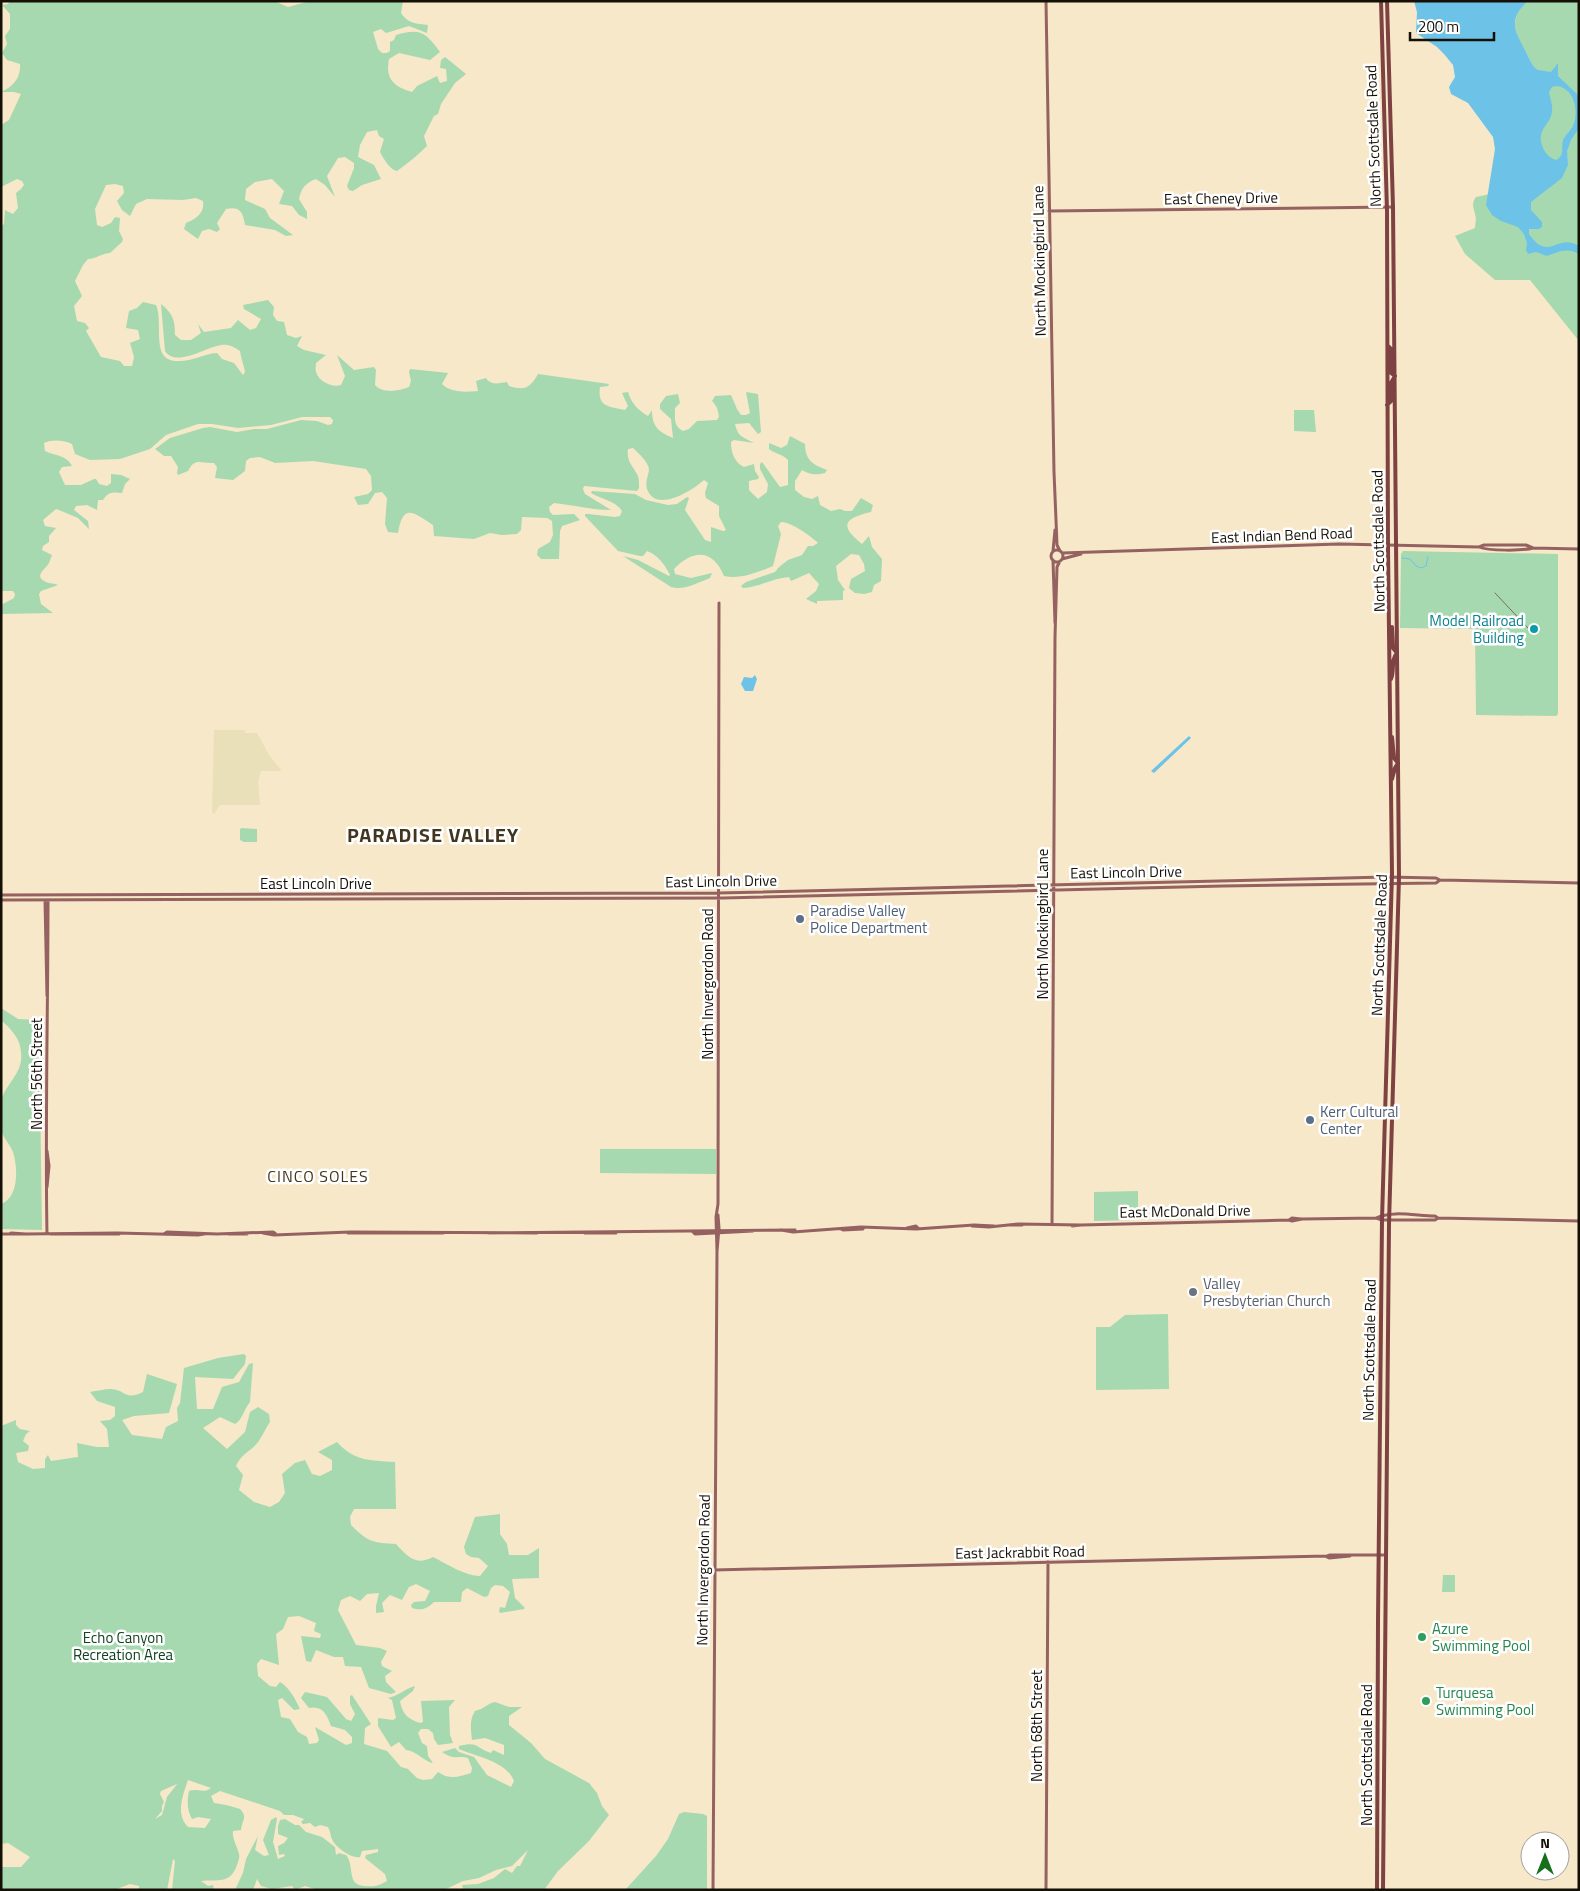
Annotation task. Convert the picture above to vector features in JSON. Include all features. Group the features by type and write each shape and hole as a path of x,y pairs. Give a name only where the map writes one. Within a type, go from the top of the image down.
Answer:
{"main road":[{"name":"North Scottsdale Road","path":"1377,1890 1382,1218 1392,882 1387,207 1380,1"},
{"name":"North Scottsdale Road","path":"1383,1890 1390,1215 1400,877 1393,207 1387,1"},
{"path":"1387,346 1390,349 1391,373 1395,376 1391,383 1391,401 1387,404"},
{"path":"1390,620 1393,648 1397,653 1393,659 1393,674 1390,682"},
{"path":"1391,733 1394,742 1394,758 1398,763 1391,782"},
{"path":"1392,811 1398,811"},
{"path":"1378,1622 1386,1622"},
{"path":"1378,1643 1386,1644"}],"street":[{"name":"North Mockingbird Lane","path":"1046,1 1056,520 1057,545 1061,552 1057,567 1055,623 1052,1225"},
{"name":"East Cheney Drive","path":"1049,211 1393,207"},
{"name":"North Mockingbird Lane","path":"1055,623 1054,572 1051,555 1056,520"},
{"name":"East Indian Bend Road","path":"1061,552 1388,544 1478,547 1483,549 1579,549"},
{"path":"1053,551 1061,552"},
{"name":"East Indian Bend Road","path":"1060,560 1087,552"},
{"path":"1053,560 1060,560"},
{"name":"North Invergordon Road","path":"712,1890 719,1217 719,603"},
{"name":"East Lincoln Drive","path":"1,900 420,899 767,894 947,888 1054,890 1392,877 1579,883"},
{"name":"East Lincoln Drive","path":"767,894 946,893 1054,885 1436,883 1440,880"},
{"path":"946,893 947,888"},
{"path":"853,890 853,895"},
{"path":"825,891 826,895"},
{"path":"420,894 420,899"},
{"name":"East Lincoln Drive","path":"1,895 718,895"},
{"name":"North 56th Street","path":"46,895 47,1188 49,1234"},
{"path":"1382,1218 1390,1215 1579,1221"},
{"name":"East McDonald Drive","path":"1,1234 9,1234 11,1232 53,1235 164,1234 167,1232 204,1234 274,1232 585,1233 781,1230 793,1232 795,1230 907,1228 916,1226 918,1228 1290,1220 1292,1218 1302,1220 1382,1218"},
{"path":"1382,1218 1390,1220 1435,1220 1438,1218"},
{"name":"East Jackrabbit Road","path":"714,1570 1327,1556 1329,1558 1347,1558 1350,1556 1386,1555"},
{"name":"North 68th Street","path":"1046,1890 1048,1562"}],"green space":[{"path":"10,1 274,1 288,7 310,1 403,1 401,13 403,16 413,22 428,25 427,33 409,26 386,33 381,29 373,32 378,49 382,53 387,53 390,51 390,42 394,40 396,35 417,32 426,36 440,52 430,60 399,53 389,59 388,72 392,81 400,88 412,92 417,86 437,76 440,83 447,81 446,69 440,68 441,60 445,57 466,74 455,83 441,104 438,114 434,116 424,136 427,146 420,153 397,171 394,170 380,152 384,139 379,136 377,130 367,132 360,145 358,157 374,165 381,179 362,185 353,191 349,190 347,186 354,163 345,157 338,158 327,176 335,197 325,185 316,179 306,184 302,189 299,199 307,212 307,219 299,215 292,206 279,204 284,191 272,179 255,182 246,189 245,200 265,209 270,218 293,235 286,236 275,230 245,225 240,211 231,208 226,209 217,223 220,229 217,232 209,229 202,231 198,239 184,229 186,223 201,212 203,201 196,198 183,200 147,199 136,204 130,216 122,210 117,201 124,193 123,186 115,184 106,185 95,209 97,225 102,227 111,223 115,217 120,218 119,231 123,239 110,253 88,259 83,265 75,281 82,296 74,306 77,321 85,323 89,328 86,331 101,357 120,361 124,366 132,366 134,357 130,343 140,339 138,330 126,328 129,311 137,308 143,302 156,305 159,340 163,355 169,359 182,361 217,353 222,359 234,363 243,375 245,372 240,351 229,345 221,345 184,357 176,358 170,356 165,351 161,304 172,318 175,335 181,340 191,340 201,333 198,324 204,332 231,328 238,320 250,330 256,328 261,319 244,309 243,305 268,300 274,307 273,315 277,321 284,322 287,335 296,338 302,336 297,346 304,350 326,355 316,363 316,372 320,379 334,386 341,385 345,376 337,355 354,370 374,367 376,370 375,385 387,391 409,387 411,381 410,369 448,373 442,384 445,387 469,392 478,391 476,381 486,378 493,383 507,382 509,386 523,388 530,385 538,374 609,384 608,386 600,387 600,399 605,405 625,410 628,406 622,393 628,392 635,406 648,416 652,410 653,420 657,428 673,438 671,419 660,409 660,404 666,396 678,394 680,403 675,408 675,421 683,431 689,429 697,421 717,420 719,417 718,410 712,401 715,396 731,395 741,415 746,415 750,413 746,392 758,394 761,432 758,434 749,423 735,424 739,434 754,443 734,440 731,442 735,460 744,467 754,464 755,471 759,477 749,481 749,490 758,499 767,492 768,484 760,469 762,462 780,487 788,485 788,460 769,449 769,443 781,448 787,445 790,436 805,444 808,458 827,470 825,473 816,474 802,470 795,481 795,490 804,497 812,499 818,496 820,505 831,511 840,509 852,511 861,498 873,505 871,512 850,520 847,527 862,544 869,536 872,547 882,559 881,581 874,585 872,592 864,594 855,593 849,588 851,579 865,571 864,564 859,555 851,554 836,566 838,580 845,590 843,591 843,600 817,601 817,604 806,599 816,591 819,584 809,573 791,581 789,577 743,588 741,586 746,582 775,572 788,560 802,555 808,546 818,543 806,533 785,522 781,522 778,526 781,534 773,566 749,575 730,577 724,576 714,561 708,557 695,555 681,562 674,569 675,574 691,578 712,573 710,578 686,587 671,587 623,556 638,560 669,576 666,568 658,558 647,551 643,556 640,556 618,551 585,516 585,514 588,514 615,517 620,516 622,511 612,502 591,493 592,491 635,494 646,500 668,505 677,504 687,497 689,498 685,510 705,540 711,542 711,527 723,531 726,530 719,516 719,506 706,498 705,493 708,483 704,480 675,498 658,500 652,496 646,486 649,467 633,448 628,449 628,453 629,460 638,477 639,488 637,491 584,486 585,494 611,510 554,503 549,507 553,515 574,514 580,520 562,526 560,531 559,559 541,559 537,555 538,549 550,542 553,535 552,521 547,518 522,517 521,530 517,534 502,535 490,533 474,539 434,536 433,525 411,513 403,517 398,533 388,532 385,524 387,498 382,492 375,493 368,504 358,505 354,497 368,494 372,490 371,476 366,469 313,461 275,463 260,457 250,458 246,461 245,471 233,480 215,478 217,467 214,463 199,462 193,464 188,471 178,475 178,467 171,456 164,456 155,449 170,438 203,428 210,427 237,432 267,429 301,420 317,421 328,425 332,424 333,420 330,417 302,417 271,425 238,428 198,424 166,435 150,449 120,459 90,460 75,454 72,444 62,441 44,443 45,451 64,458 72,466 62,467 59,472 65,485 81,485 96,479 99,484 107,486 111,483 111,474 121,475 130,479 125,484 122,493 111,493 103,500 98,500 97,510 87,505 76,506 74,510 88,521 89,529 78,518 56,509 43,520 45,526 56,528 49,536 49,542 43,546 42,550 52,555 40,577 46,582 58,585 41,591 39,594 41,604 53,613 1,614 1,605 14,598 15,594 13,591 1,590 1,226 4,224 5,210 13,214 18,208 16,193 24,185 22,181 17,179 1,187 1,125 9,120 21,94 1,92 18,78 20,69 20,64 7,60 2,53 7,44 5,36 10,29 10,14 2,5 8,4"},
{"path":"1528,1 1579,1 1579,341 1530,280 1495,280 1465,254 1455,236 1475,228 1476,219 1473,205 1476,197 1522,187 1538,70 1530,61 1519,40 1515,21 1517,14"},
{"path":"1294,410 1314,410 1316,432 1294,431"},
{"path":"1403,551 1558,554 1558,714 1556,716 1476,715 1475,629 1400,628 1401,554"},
{"path":"240,829 257,829 257,842 244,842 240,840"},
{"path":"1,1008 18,1019 39,1020 42,1230 1,1229 1,1204 7,1201 14,1189 16,1166 13,1152 1,1128 1,1101 20,1066 21,1059 17,1038 1,1020"},
{"path":"600,1149 716,1149 716,1174 600,1173"},
{"path":"1138,1191 1138,1220 1094,1221 1094,1192"},
{"path":"1168,1314 1169,1389 1096,1390 1096,1327 1110,1327 1125,1315"},
{"name":"Echo Canyon Recreation Area","path":"244,1354 246,1356 245,1364 233,1379 195,1377 197,1409 213,1409 222,1387 239,1382 249,1364 253,1363 250,1402 235,1424 220,1417 203,1428 227,1449 245,1432 250,1412 258,1407 269,1414 270,1422 260,1439 241,1458 236,1466 243,1475 239,1490 254,1502 270,1507 279,1502 285,1493 282,1474 295,1463 305,1460 312,1474 320,1476 332,1470 332,1460 318,1452 337,1442 357,1457 395,1462 396,1509 354,1509 350,1517 351,1525 367,1538 376,1542 396,1544 412,1559 421,1561 433,1557 462,1572 480,1576 488,1566 479,1558 466,1554 464,1547 475,1517 500,1514 500,1534 507,1544 509,1555 528,1555 539,1548 539,1578 512,1579 515,1598 524,1609 500,1613 500,1607 505,1608 510,1592 503,1586 495,1585 491,1588 488,1596 484,1597 467,1588 462,1592 461,1602 434,1602 421,1609 412,1608 411,1605 414,1602 425,1601 430,1591 416,1584 409,1587 402,1600 390,1595 382,1603 384,1612 376,1613 379,1593 367,1594 360,1601 350,1596 341,1600 338,1610 356,1645 380,1648 387,1651 381,1662 382,1666 392,1671 385,1676 386,1682 396,1692 391,1694 369,1688 361,1667 345,1666 343,1657 334,1657 316,1650 311,1662 306,1661 301,1636 320,1638 321,1634 314,1631 316,1623 299,1616 288,1617 283,1629 276,1634 279,1665 261,1659 257,1664 258,1676 270,1686 276,1687 280,1682 292,1694 300,1709 294,1710 282,1698 278,1700 281,1717 290,1719 298,1732 307,1737 309,1744 317,1743 319,1740 315,1727 346,1745 352,1743 352,1737 345,1730 331,1726 321,1709 309,1708 301,1698 305,1692 327,1697 346,1719 351,1721 355,1714 350,1704 350,1696 352,1695 371,1724 365,1728 364,1744 387,1751 401,1767 408,1769 417,1778 423,1780 432,1779 438,1772 450,1777 471,1773 472,1768 468,1758 453,1757 442,1752 455,1748 459,1752 474,1757 487,1775 511,1787 514,1781 505,1769 490,1760 459,1749 459,1746 470,1744 491,1753 493,1750 504,1755 504,1745 485,1738 472,1740 471,1725 473,1714 475,1711 495,1702 509,1707 522,1707 509,1716 509,1725 531,1743 545,1759 589,1783 609,1815 589,1841 558,1871 544,1890 463,1889 462,1885 478,1884 494,1878 505,1869 512,1873 517,1866 520,1866 528,1850 512,1866 496,1870 479,1878 463,1881 444,1890 318,1890 305,1886 295,1890 292,1886 272,1889 261,1886 257,1879 253,1890 235,1890 243,1873 246,1859 258,1836 255,1850 264,1856 269,1855 263,1840 271,1820 276,1817 273,1842 278,1859 285,1856 284,1854 279,1855 278,1846 288,1838 278,1834 278,1826 280,1820 285,1819 295,1825 299,1825 306,1832 322,1837 335,1847 336,1855 339,1853 346,1855 349,1859 353,1878 358,1885 373,1886 387,1881 385,1874 365,1858 366,1855 378,1852 378,1849 362,1851 360,1857 353,1856 344,1852 334,1842 328,1827 320,1825 315,1827 310,1823 303,1824 301,1822 304,1819 293,1815 284,1815 280,1811 220,1791 211,1796 214,1803 240,1809 244,1817 241,1830 233,1831 239,1855 231,1876 222,1880 201,1881 208,1886 213,1885 214,1890 172,1890 175,1861 173,1859 167,1890 139,1890 139,1886 130,1884 114,1890 1,1890 1,1867 21,1867 30,1857 8,1843 1,1844 1,1426 16,1420 16,1425 20,1429 30,1431 26,1434 23,1441 29,1446 28,1451 16,1453 18,1462 33,1469 45,1468 45,1459 48,1455 51,1461 78,1457 77,1443 109,1447 107,1429 100,1421 110,1420 115,1416 115,1407 97,1401 90,1392 111,1389 129,1395 137,1394 143,1392 147,1374 177,1384 169,1413 134,1416 122,1420 132,1435 162,1439 166,1427 178,1421 177,1408 180,1403 184,1368 218,1358","holes":["188,1780 211,1788 206,1791 189,1791 188,1794 188,1809 192,1819 198,1817 211,1819 205,1828 188,1827 184,1822 181,1804","177,1784 167,1797 162,1815 155,1819 162,1811 164,1802 160,1794 161,1791"]},
{"path":"1443,1575 1455,1575 1455,1592 1442,1592"},
{"path":"415,1686 413,1691 400,1701 406,1715 420,1723 423,1722 421,1701 455,1700 449,1707 450,1735 453,1743 438,1745 433,1733 428,1729 421,1729 418,1733 422,1743 427,1746 428,1756 433,1763 406,1750 399,1742 391,1747 378,1726 378,1718 393,1720 396,1718 392,1700 388,1698"},
{"path":"684,1812 707,1816 707,1890 625,1890 656,1856 668,1839 679,1814"}],"sand":[{"path":"214,730 245,730 245,733 257,733 269,755 281,770 261,771 258,781 260,805 220,805 214,814 212,812"}],"water":[{"path":"1414,1 1528,1 1517,15 1515,27 1530,61 1538,70 1551,72 1558,63 1558,76 1577,94 1579,100 1579,128 1571,140 1567,151 1568,165 1562,178 1531,202 1531,210 1542,222 1542,227 1539,229 1529,229 1529,234 1542,246 1548,247 1565,242 1579,246 1579,254 1567,251 1547,256 1536,252 1528,254 1524,234 1518,227 1501,221 1492,215 1486,205 1495,149 1493,137 1468,103 1451,94 1449,87 1455,77 1453,65 1437,47 1416,33 1417,12","holes":["1552,87 1562,87 1570,94 1576,111 1572,128 1563,140 1561,156 1556,160 1545,152 1541,143 1541,137 1552,112 1549,92"]},
{"path":"755,675 757,679 753,691 745,691 741,684 744,677 752,678"},
{"path":"1189,736 1191,738 1154,773 1151,771"}],"waterway":[{"path":"1402,558 1410,559 1416,566 1421,568 1426,566 1428,557"}],"railway":[{"path":"1495,593 1528,628"}],"place":[{"name":"Model Railroad Building","path":"1534,629"},
{"name":"Paradise Valley Police Department","path":"800,919"},
{"name":"Kerr Cultural Center","path":"1310,1120"},
{"name":"Valley Presbyterian Church","path":"1193,1292"},
{"name":"Azure Swimming Pool","path":"1422,1637"},
{"name":"Turquesa Swimming Pool","path":"1426,1701"}],"district":[{"name":"PARADISE VALLEY","path":"433,834"},
{"name":"CINCO SOLES","path":"318,1176"}]}
